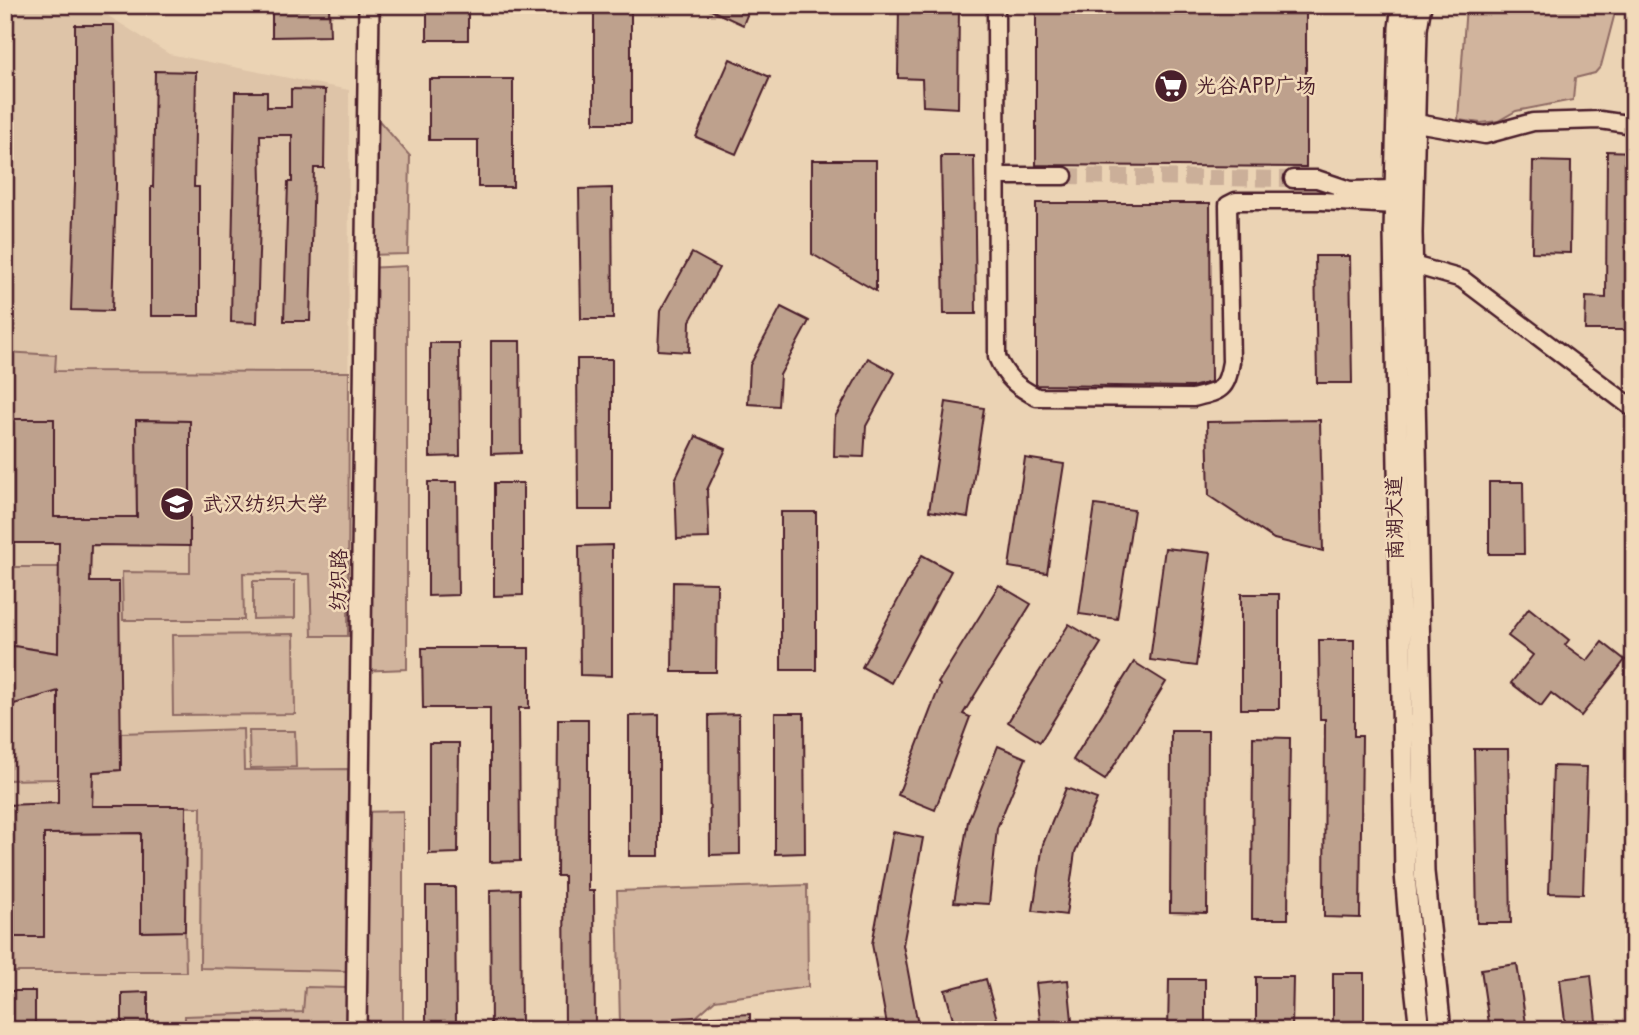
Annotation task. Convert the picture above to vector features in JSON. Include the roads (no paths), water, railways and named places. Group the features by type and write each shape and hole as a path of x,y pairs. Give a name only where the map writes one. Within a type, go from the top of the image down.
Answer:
{"main road":[{"name":"纺织路","path":"356,1030 369,5"},
{"name":"南湖大道","path":"1402,5 1399,28 1406,121 1405,873 1420,1030"},
{"name":"南湖大道","path":"1421,5 1395,197 1404,265 1424,872 1441,1030"}],"street":[{"path":"996,5 997,356 1003,372 1018,387 1037,397 1193,398 1218,392 1228,383 1231,362 1228,205 1236,201 1321,201 1395,197"},
{"path":"1406,121 1485,135 1533,121 1600,120 1634,125"},
{"path":"997,176 1064,176"},
{"path":"1293,180 1317,179 1350,190 1395,197"},
{"path":"1404,265 1462,279 1634,409"}],"tunnel":[{"path":"1064,176 1293,179"}],"place":[{"name":"光谷APP广场","path":"1171,86"},
{"name":"武汉纺织大学","path":"177,504"}]}
